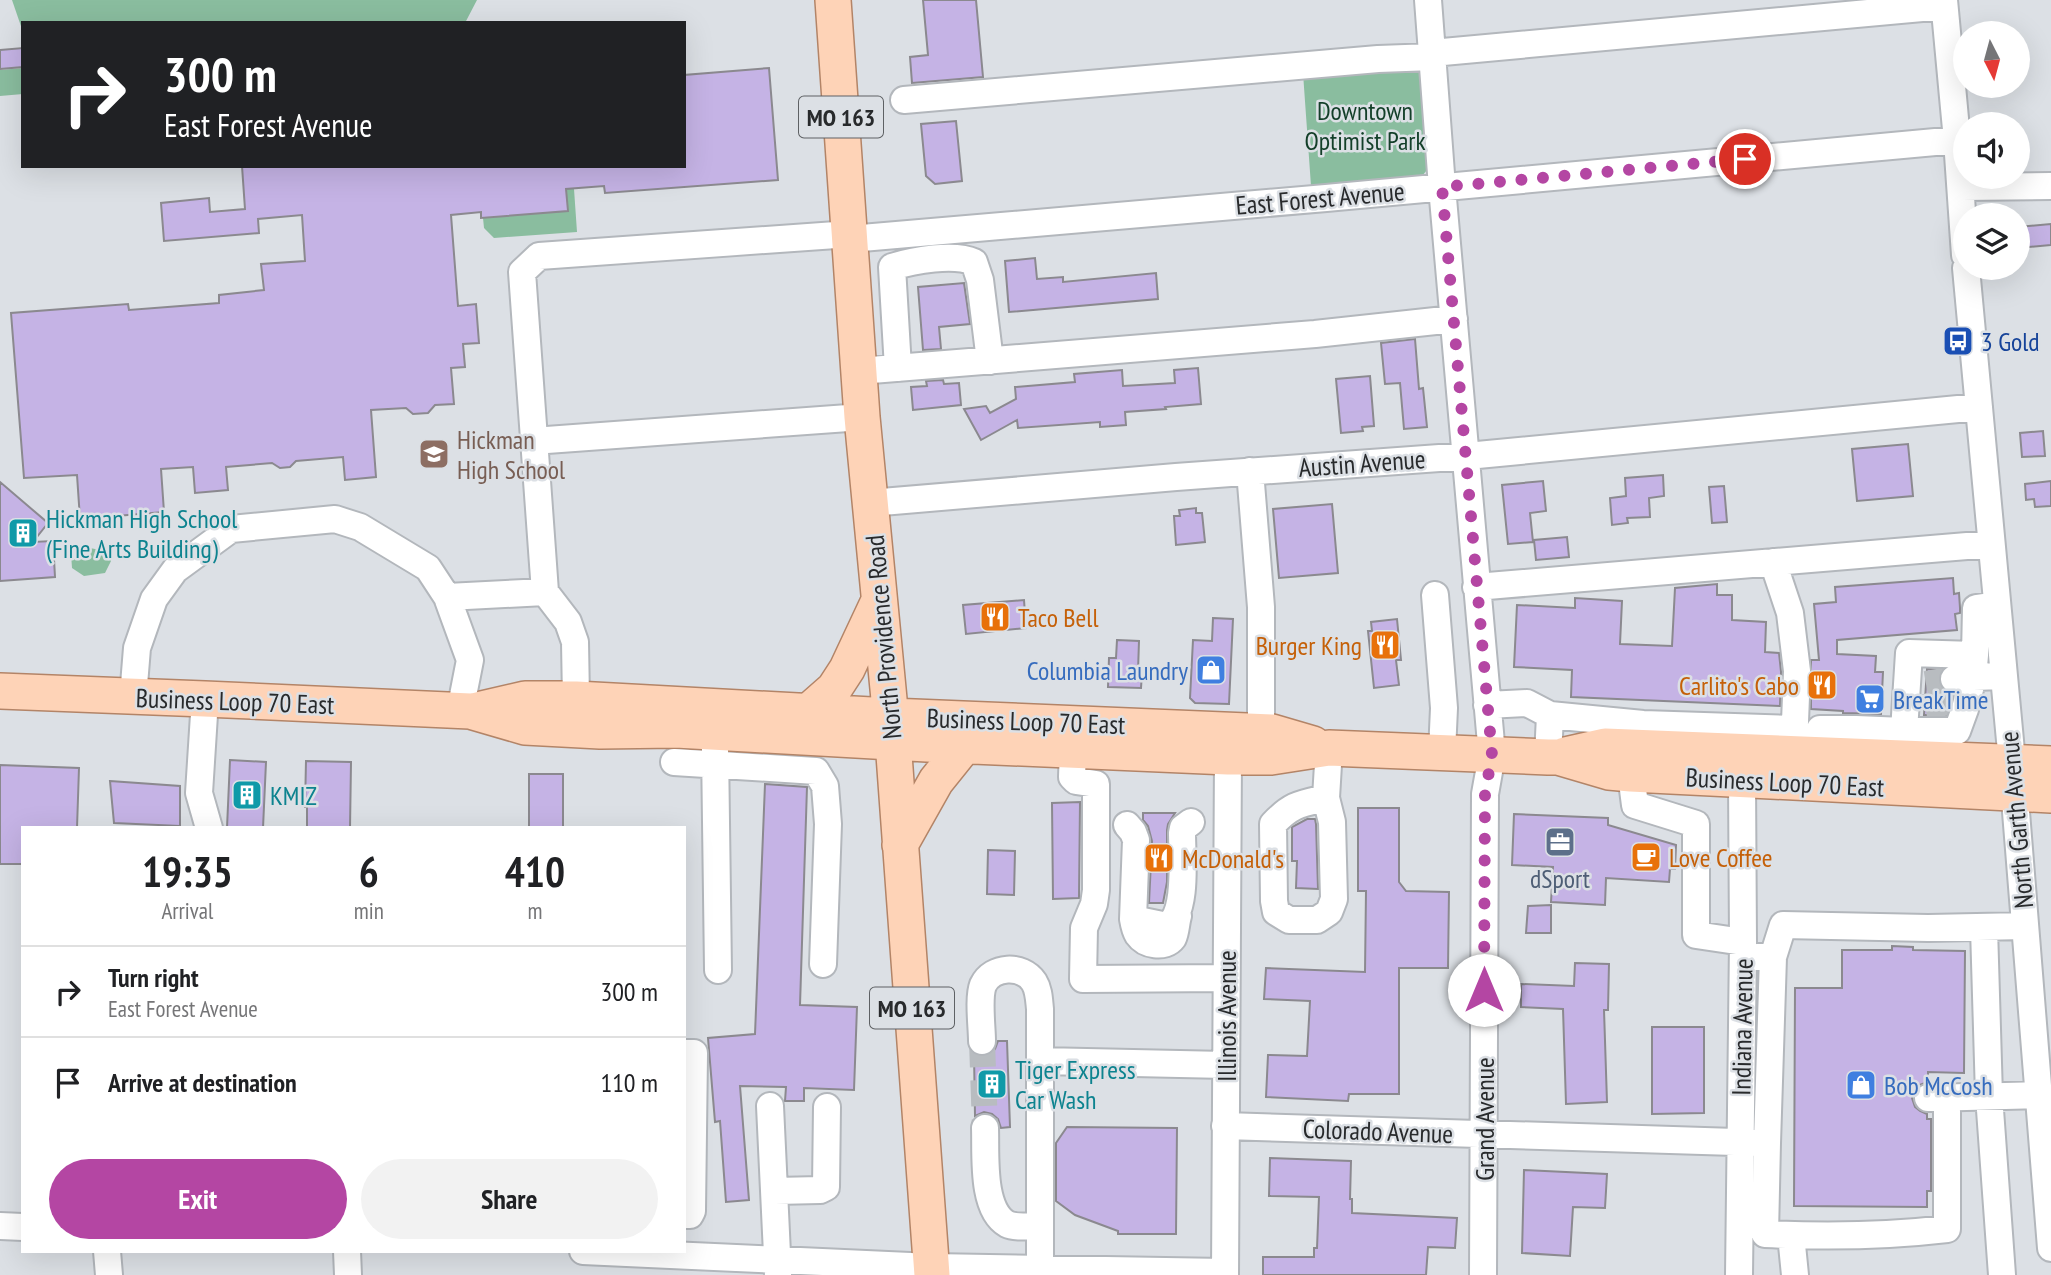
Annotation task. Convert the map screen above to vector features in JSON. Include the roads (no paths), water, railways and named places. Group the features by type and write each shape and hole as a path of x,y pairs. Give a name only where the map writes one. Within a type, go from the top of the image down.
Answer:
{"main road":[{"name":"North Providence Road","path":"833,0 862,417 891,729 932,1271"},
{"path":"809,711 834,689 848,669 878,601"},
{"name":"Business Loop 70 East","path":"0,691 465,711 525,727 600,731 676,730 715,748 768,751 891,729 1272,732 1329,748"},
{"name":"Business Loop 70 East","path":"465,711 525,699 576,699 809,711 965,745 1228,757 1271,757 1329,748 1553,757 1605,746 1639,748 1742,780 2013,778"},
{"name":"Business Loop 70 East","path":"1639,748 1686,737 1802,745 1854,742 1916,715 2013,778"},
{"path":"900,845 936,781 965,745"},
{"path":"2013,778 2051,764"},
{"path":"2013,778 2051,795"}],"street":[{"name":"Grand Avenue","path":"1428,0 1492,755 1485,794 1483,1275"},
{"path":"904,100 1432,55 1944,3 1954,112"},
{"name":"East Forest Avenue","path":"533,441 522,272 539,256 935,231 1953,140"},
{"path":"2030,186 2051,186"},
{"path":"935,231 939,258"},
{"path":"898,368 892,267 939,258 964,257 974,262 980,280 990,361"},
{"name":"North Garth Avenue","path":"1967,280 2013,778 2051,1248"},
{"path":"856,322 895,317"},
{"path":"859,371 1314,334 1454,319"},
{"name":"Austin Avenue","path":"870,503 1467,456 1979,407"},
{"path":"576,699 575,642 568,622 545,592 533,441 862,417"},
{"path":"1250,471 1261,607 1261,732"},
{"path":"133,696 137,648 154,599 175,570 231,529 335,519 360,527 428,568 447,597 470,660 465,711"},
{"path":"1476,587 1992,544"},
{"path":"1773,562 1790,613 1802,745"},
{"path":"447,597 545,592"},
{"path":"1434,594 1444,708 1442,752"},
{"path":"1997,606 1976,608 1965,682 1957,731 1916,715 1909,653 1965,682 2004,676"},
{"path":"205,699 199,793 208,826"},
{"path":"1487,705 1527,704 1639,748 1635,805 1696,824 1696,935 1773,957"},
{"path":"1550,715 1553,757"},
{"path":"674,762 715,748 718,970"},
{"path":"1326,798 1329,748"},
{"path":"1073,750 1072,777 1076,781 1096,784 1096,890 1094,904 1084,928 1083,979 1226,978"},
{"path":"768,751 816,771 825,786 828,824 823,964"},
{"name":"Illinois Avenue","path":"1225,1273 1228,757"},
{"name":"Indiana Avenue","path":"1739,1275 1742,780"},
{"path":"1127,825 1136,840 1133,919 1167,926 1178,912 1182,833 1183,828 1191,822"},
{"path":"2025,926 1984,928 1783,925 1773,957 1765,1234 1897,1235 1947,1229 1938,1098 2039,1095"},
{"path":"1984,928 1989,1096 2002,1275"},
{"path":"982,1041 981,989 987,977 996,971 1011,969 1022,972 1033,980 1038,991 1040,1269"},
{"path":"686,1053 694,1053 692,1211 690,1215 686,1215"},
{"path":"1040,1061 1226,1065"},
{"path":"769,1106 778,1267"},
{"path":"775,1191 820,1190 826,1187 827,1107"},
{"name":"Colorado Avenue","path":"1225,1126 1767,1143"},
{"path":"985,1128 988,1194 996,1215 1009,1226 1040,1226"},
{"path":"0,1226 21,1227"},
{"path":"1791,1235 1795,1275"},
{"path":"107,1253 109,1275"},
{"path":"347,1253 348,1275"},
{"path":"584,1253 585,1275"},
{"path":"679,1253 778,1267 1225,1273"}],"tunnel":[{"path":"1926,684 1954,679"},
{"path":"1925,707 1953,701"},
{"path":"982,1041 985,1128"}],"place":[{"name":"3 Gold","path":"1958,341"},
{"name":"Hickman High School","path":"434,454"},
{"name":"Hickman High School (Fine Arts Building)","path":"23,533"},
{"name":"Taco Bell","path":"995,617"},
{"name":"Burger King","path":"1385,645"},
{"name":"Columbia Laundry","path":"1211,670"},
{"name":"Carlito's Cabo","path":"1822,685"},
{"name":"BreakTime","path":"1870,699"},
{"name":"KMIZ","path":"247,795"},
{"name":"dSport","path":"1560,842"},
{"name":"Love Coffee","path":"1646,857"},
{"name":"McDonald's","path":"1159,858"},
{"name":"Tiger Express Car Wash","path":"992,1084"},
{"name":"Bob McCosh","path":"1861,1085"}],"park label":[{"name":"Downtown Optimist Park","path":"1365,125"}]}
